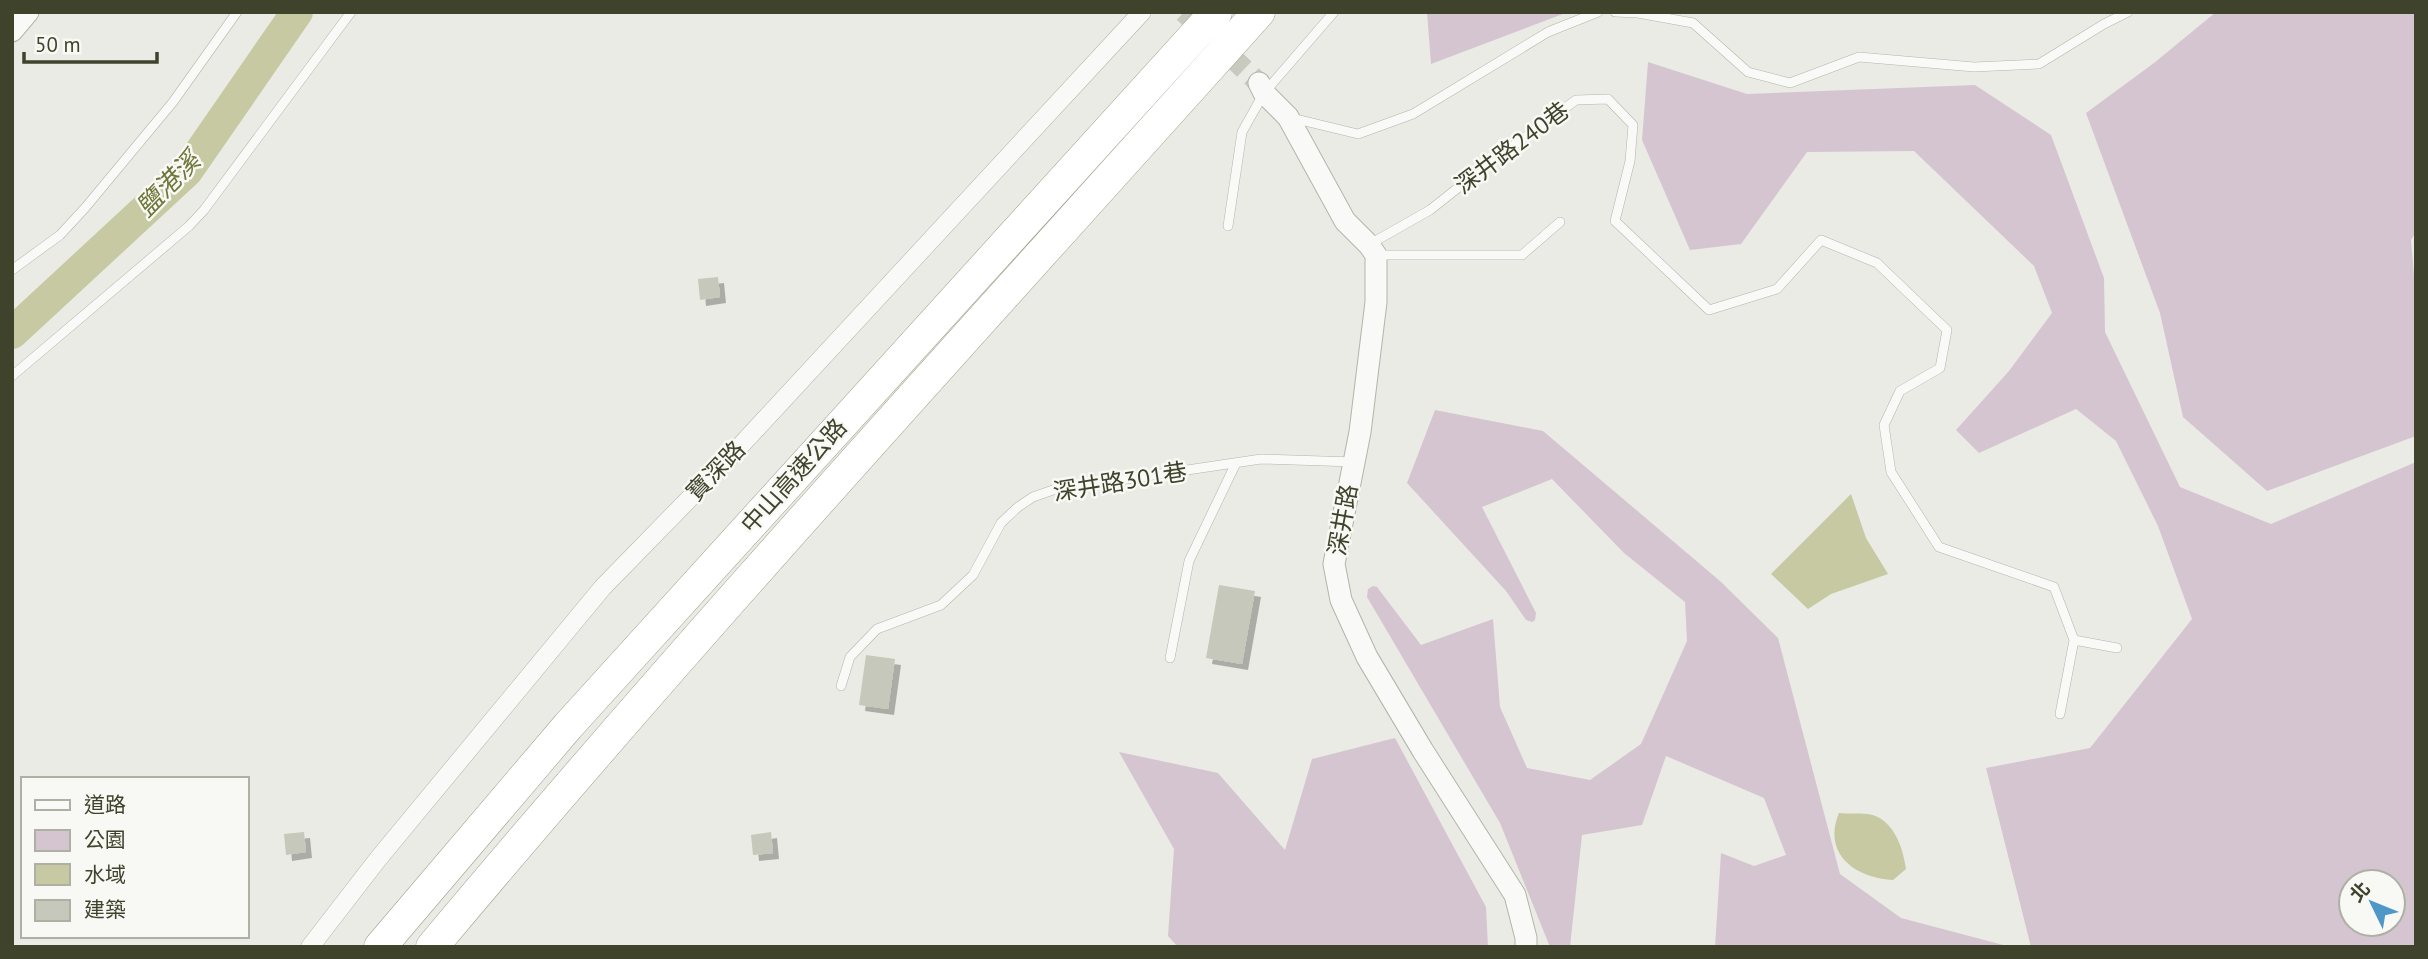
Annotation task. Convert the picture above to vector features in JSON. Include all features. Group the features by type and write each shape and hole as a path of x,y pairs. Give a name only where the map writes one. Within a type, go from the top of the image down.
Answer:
{"highway":[{"name":"中山高速公路","path":"380,947 568,726 1216,12"},
{"name":"中山高速公路","path":"432,947 547,809 736,592 1259,12"}],"street":[{"path":"12,31 28,12"},
{"name":"寶深路","path":"310,947 378,859 603,587 730,457 1142,12"},
{"path":"1261,88 1288,117 1345,221 1372,250"},
{"name":"深井路","path":"1372,250 1376,302 1360,432 1334,564 1341,600 1367,657 1515,895 1526,947"}],"lane":[{"path":"12,270 60,235 85,208 173,102 237,12"},
{"path":"12,376 189,226 204,210 351,12"},
{"path":"1228,226 1242,132 1261,88 1335,12"},
{"path":"1288,117 1358,134 1413,114 1548,32 1598,12"},
{"path":"1615,12 1638,13 1693,23 1748,72 1790,83 1859,57 1974,67 2039,65 2128,12"},
{"name":"深井路240巷","path":"1372,250 1430,210 1576,100 1608,99 1633,125 1630,161 1615,221 1709,310 1777,289 1821,240 1877,263 1947,330 1940,368 1900,391 1884,425 1891,472 1939,547 2054,587 2074,640"},
{"path":"1372,250 1522,255 1560,222"},
{"name":"深井路301巷","path":"841,686 850,657 877,629 940,605 973,575 1001,523 1033,497 1054,490 1261,459 1354,462"},
{"name":"深井路301巷","path":"1170,659 1189,561 1236,463"},
{"path":"2060,714 2074,640 2117,648"}],"green space":[{"path":"1427,12 1568,12 1431,64"},
{"path":"2216,12 2416,12 2416,232 2411,240 2416,299 2416,436 2267,491 2183,417 2160,313 2086,113 2154,63"},
{"path":"1648,62 1747,94 1975,85 2051,135 2104,278 2105,332 2180,487 2271,524 2416,462 2416,947 2031,947 1986,768 2090,748 2192,619 2158,526 2116,441 2076,409 1979,453 1956,430 2009,371 2052,313 2034,266 1914,151 1807,152 1741,244 1690,250 1642,140"},
{"path":"1435,410 1543,431 1720,581 1778,638 1840,874 1901,918 2011,947 1715,947 1721,853 1754,866 1786,855 1764,798 1666,756 1642,825 1582,835 1570,947 1550,947 1500,823 1367,597 1368,589 1377,587 1421,645 1493,619 1500,707 1527,768 1590,780 1641,744 1687,641 1685,602 1624,553 1552,479 1482,507 1536,613 1535,620 1526,620 1506,591 1407,483"},
{"path":"1395,738 1486,907 1488,947 1178,947 1168,936 1174,849 1119,752 1218,773 1285,850 1312,759"}],"water":[{"path":"1851,494 1866,538 1888,574 1831,594 1808,609 1771,574"},
{"path":"1839,813 1867,814 1884,821 1895,834 1906,869 1893,880 1866,874 1845,861 1835,840"}],"building":[{"path":"718,277 720,297 700,300 698,279"},
{"path":"1219,585 1255,591 1242,664 1206,658"},
{"path":"866,655 895,659 888,709 859,705"},
{"path":"304,832 306,852 286,855 284,834"},
{"path":"771,832 773,853 753,855 751,835"}],"waterway":[{"name":"鹽港溪","path":"12,333 187,171 297,12"}],"tunnel":[{"path":"1184,12 1259,83"}]}
